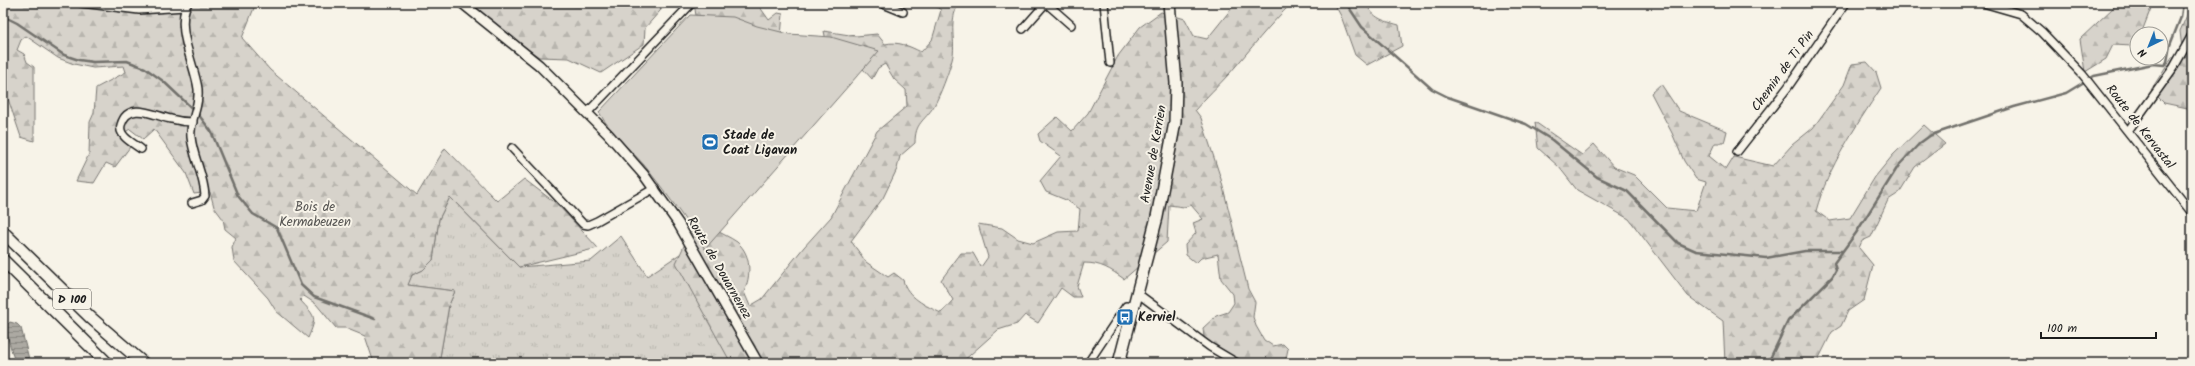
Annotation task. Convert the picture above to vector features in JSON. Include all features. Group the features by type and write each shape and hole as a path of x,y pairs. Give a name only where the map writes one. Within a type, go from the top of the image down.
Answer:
{"main road":[{"name":"Route de Douarnenez","path":"462,3 539,65 628,156 655,188 691,245 758,363"},
{"name":"Avenue de Kerrien","path":"1119,363 1157,217 1176,108 1176,73 1169,3"},
{"name":"D 100","path":"3,232 91,318 143,363"},
{"name":"D 100","path":"3,260 107,363"}],"street":[{"path":"81,3 138,10 186,5 184,22 185,37 198,88 191,140 204,187 205,196 202,200 192,203"},
{"path":"881,3 903,12"},
{"path":"1104,3 1110,63"},
{"name":"Chemin de Ti Pin","path":"1737,152 1788,86 1846,3"},
{"name":"Route de Kervastal","path":"1983,3 2014,11 2028,19 2083,75 2192,214"},
{"path":"587,113 691,4"},
{"path":"1022,29 1043,4 1071,25"},
{"path":"2128,132 2174,67 2192,35"},
{"path":"141,149 124,137 121,132 120,127 124,118 130,113 137,110 171,119 195,116"},
{"path":"512,148 583,224 588,225 597,221 655,188"},
{"path":"1137,293 1210,348 1237,363"},
{"path":"1088,363 1126,306 1133,308"}],"green space":[{"name":"Bois de Kermabeuzen","path":"3,3 256,3 242,38 270,70 417,195 445,148 497,201 524,179 557,204 598,248 519,267 450,197 439,219 433,260 423,270 412,275 408,285 455,291 449,305 439,363 374,363 365,336 345,328 336,328 316,304 304,296 300,300 312,314 314,321 308,338 276,311 268,298 234,261 232,247 236,238 225,229 223,219 214,207 210,192 194,194 186,173 154,129 143,139 130,129 121,135 130,147 115,167 106,163 94,183 76,181 89,154 90,122 94,113 96,88 126,72 124,66 93,68 74,64 58,58 26,36 21,40 17,50 24,54 27,62 34,67 34,141 21,137 3,84"},
{"path":"471,3 667,3 645,28 644,44 601,73 569,58 539,57 515,40"},
{"path":"694,3 757,3 769,20 778,13 783,14 781,36 697,22"},
{"path":"934,3 959,3 955,10 953,25 954,46 952,60 934,106 918,126 915,136 915,143 900,156 897,169 883,198 851,241 866,262 888,277 894,273 903,280 905,286 913,296 923,304 941,313 953,300 941,280 961,253 973,253 981,267 988,257 978,224 1002,228 1018,239 1033,243 1058,232 1078,231 1080,209 1066,200 1046,192 1040,181 1061,156 1040,141 1038,134 1057,117 1072,131 1088,113 1118,56 1140,27 1161,12 1185,19 1194,36 1207,39 1236,3 1292,3 1195,110 1201,118 1221,179 1248,289 1255,302 1253,317 1256,326 1264,340 1273,346 1283,344 1288,349 1285,363 1244,363 1204,338 1203,328 1216,316 1228,312 1234,303 1233,294 1221,279 1218,254 1201,258 1196,263 1186,255 1185,245 1196,233 1193,223 1203,219 1191,205 1184,207 1169,205 1167,242 1124,279 1105,267 1084,263 1077,286 1081,297 1073,297 1061,288 1038,323 1025,315 1017,324 998,330 961,363 731,363 676,263 690,233 705,234 712,228 737,242 742,247 748,259 749,273 744,292 750,306 762,299 804,247 831,217 877,131 907,106 906,90 894,79 885,64 878,68 872,79 863,69 829,55 824,31 856,36 877,34 885,44 890,43 908,46 921,52 932,40 941,10 935,6"},
{"path":"1334,3 1365,3 1375,16 1399,25 1402,46 1367,65 1355,55 1341,16"},
{"path":"2114,3 2153,3 2144,26 2129,26 2129,46 2113,45 2106,59 2085,72 2080,39 2114,7"},
{"path":"2192,4 2192,109 2164,103 2151,90 2166,66 2169,66 2169,62 2172,57 2183,57 2180,31"},
{"name":"Stade de Coat Ligavan","path":"690,15 733,17 757,26 789,34 831,37 879,51 705,249 660,185 644,165 614,133 599,112"},
{"path":"1867,62 1876,72 1881,88 1835,163 1821,195 1816,211 1830,221 1850,218 1875,177 1893,155 1924,125 1945,144 1915,167 1899,193 1888,200 1871,237 1862,241 1859,248 1873,265 1864,300 1848,311 1841,326 1832,332 1819,358 1819,363 1725,363 1723,321 1688,296 1629,219 1577,190 1559,167 1538,148 1535,122 1582,155 1594,144 1614,167 1634,175 1667,208 1696,211 1706,182 1696,179 1684,161 1672,133 1651,93 1661,84 1679,111 1727,131 1724,143 1715,143 1709,156 1726,170 1734,157 1773,166 1792,145 1813,128 1844,85 1852,64"},
{"path":"450,197 519,267 591,261 621,236 647,276 686,250 740,363 439,363 449,305 455,291 407,285 412,275 423,270 433,260 439,219"}],"shaded area":[{"path":"10,322 17,324 21,328 30,363 15,363 6,331 7,325"}],"waterway":[{"path":"1346,3 1362,27 1432,89 1448,97 1526,124 1552,140 1597,177 1627,191 1678,243 1696,251 1766,258 1805,251 1842,251"},
{"path":"1768,363 1788,321 1832,277 1836,270 1834,263 1856,233 1899,165 1920,143 1931,135 2014,107 2066,93 2094,76 2153,64 2164,65 2167,62 2170,45 2181,17 2183,3"},
{"path":"3,16 17,23 64,55 79,60 93,62 127,61 145,68 163,81 198,114 211,131 238,196 253,214 277,228 301,285 314,297 375,319"}],"place":[{"name":"Stade de Coat Ligavan","path":"710,142"},
{"name":"Kerviel","path":"1125,317"}]}
